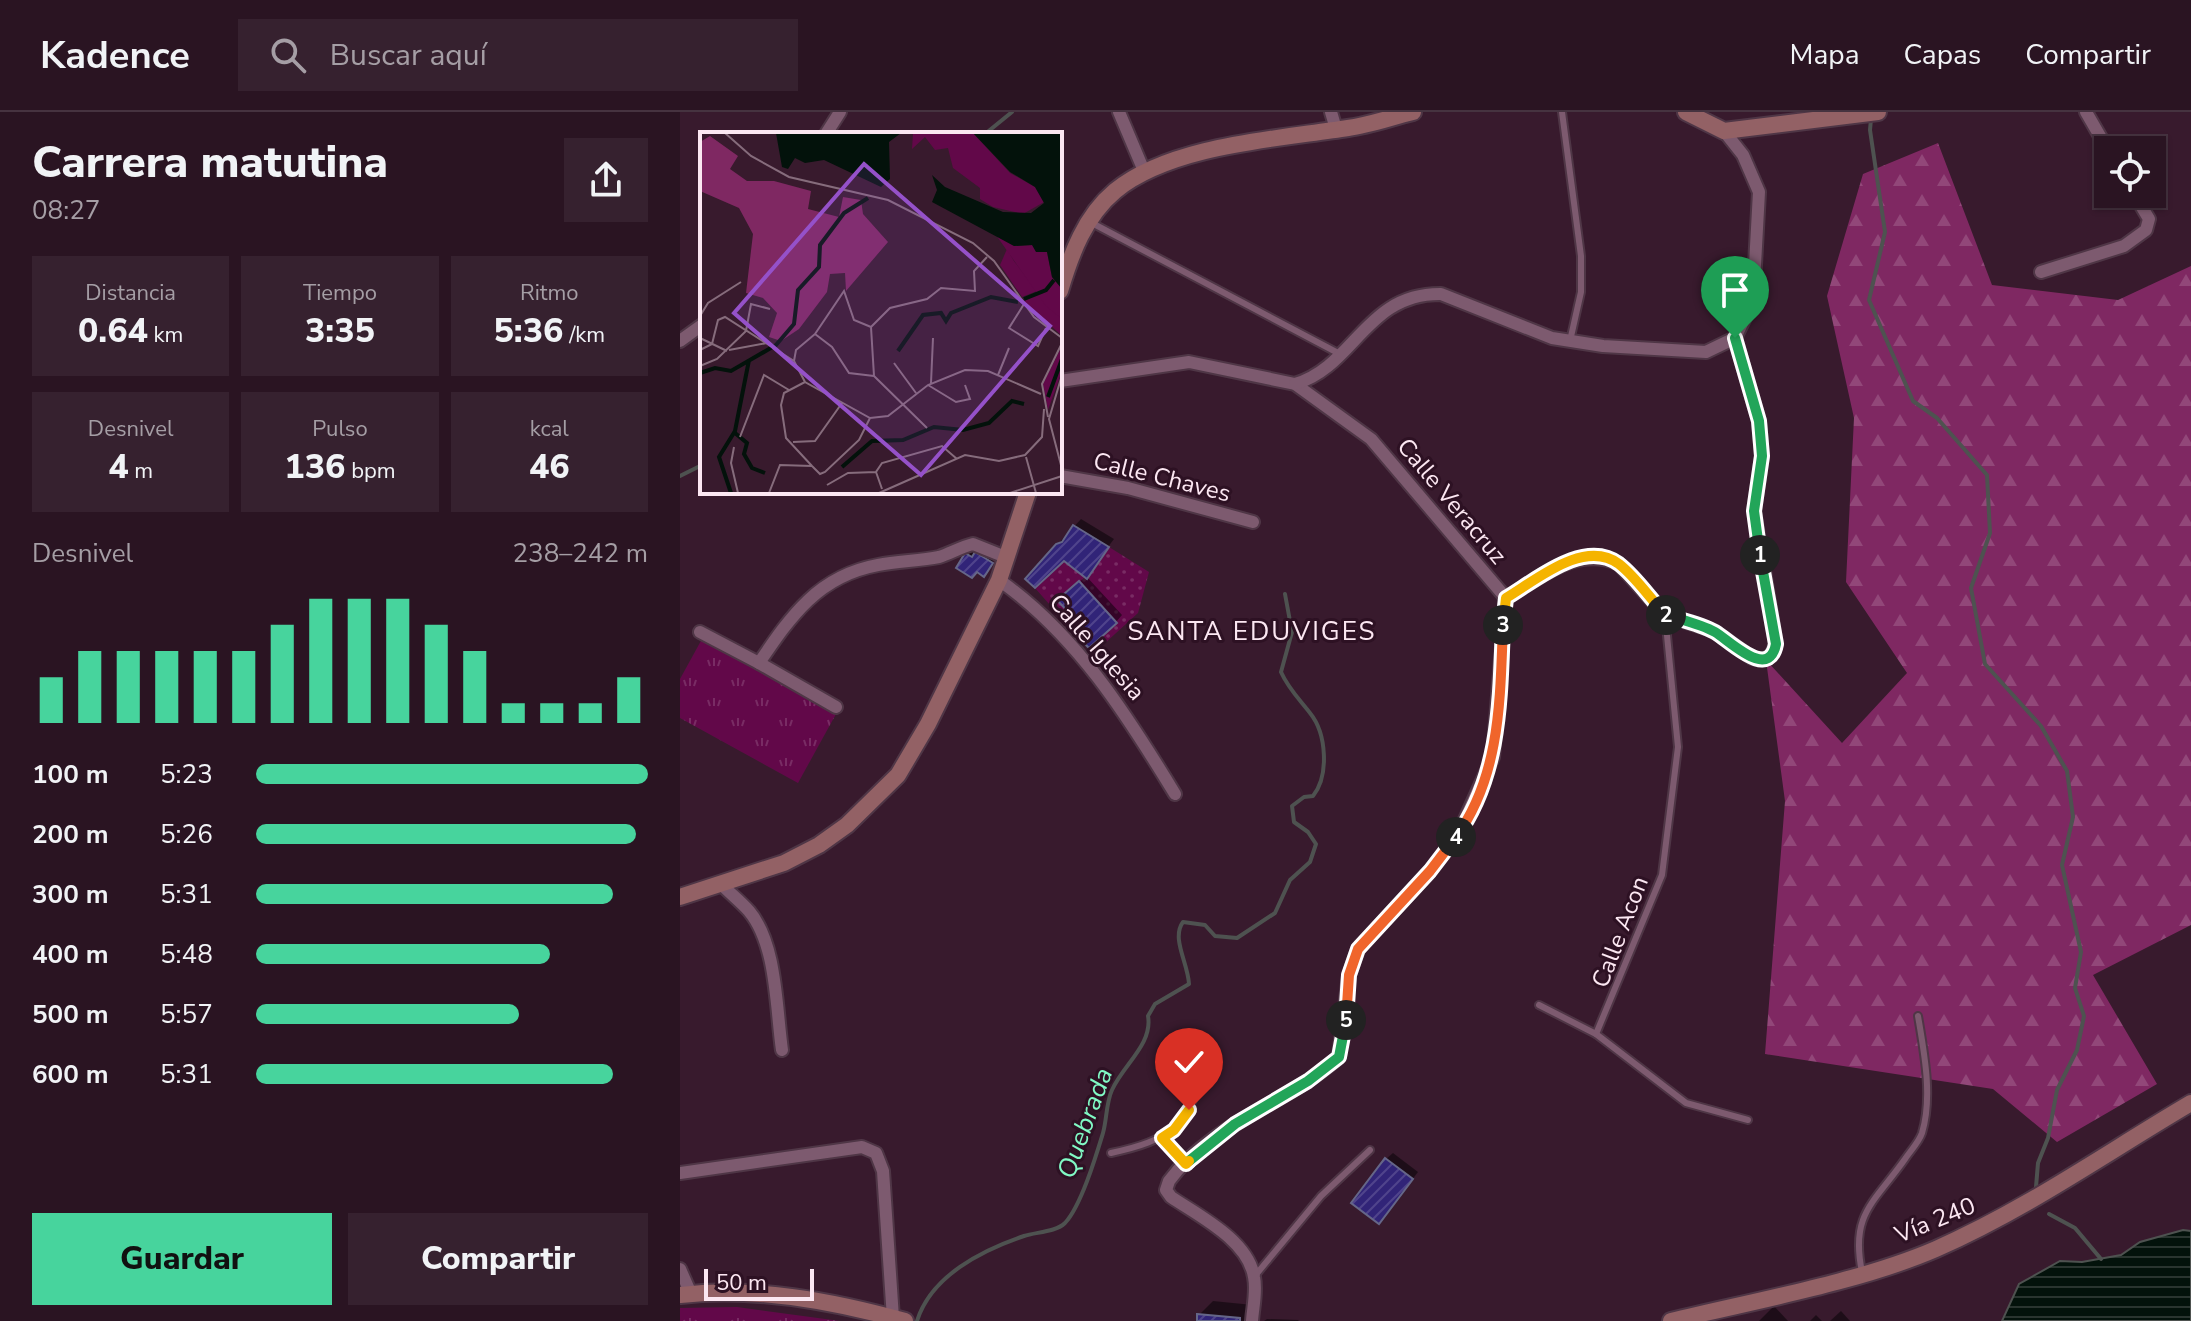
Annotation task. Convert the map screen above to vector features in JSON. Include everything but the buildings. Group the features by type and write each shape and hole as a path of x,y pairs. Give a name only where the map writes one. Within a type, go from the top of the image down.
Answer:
{"street":[{"path":"827,132 840,112"},
{"path":"1119,112 1144,171"},
{"path":"1331,112 1336,129"},
{"path":"1062,284 1071,253 1089,222 1113,192 1144,171 1209,152 1413,112"},
{"path":"1295,384 1324,370 1383,311 1410,296 1422,294 1441,294 1540,334 1570,341 1706,352 1735,338 1753,301 1759,192 1743,155 1724,131 1686,112"},
{"path":"1724,131 1878,112"},
{"path":"2086,112 2100,136"},
{"path":"2041,272 2124,246 2146,230 2149,219 2142,208"},
{"path":"680,341 700,326"},
{"path":"1506,598 1570,560 1592,556 1618,563 1665,615 1714,631 1752,658 1762,660 1775,650 1754,511 1762,456 1759,421 1735,338"},
{"name":"Calle Veracruz","path":"1062,381 1189,362 1295,384 1371,439 1506,598 1493,757 1459,833 1430,871 1358,949 1349,975 1339,1057 1308,1081 1235,1124 1175,1173 1166,1190 1228,1237 1246,1257 1254,1277"},
{"name":"Calle Chaves","path":"1062,476 1128,488 1253,522"},
{"path":"680,897 784,863 819,845 847,825 898,775 928,724 999,580 1027,494"},
{"path":"759,663 796,610 833,579 874,565 940,556 973,544 1008,558"},
{"name":"Calle Iglesia","path":"999,580 1038,609 1121,704 1175,794"},
{"path":"700,632 836,707"},
{"path":"722,885 751,913 763,942 773,973 782,1050"},
{"name":"Vía 240","path":"1671,1321 1933,1251 2022,1208 2191,1103"},
{"path":"680,1173 862,1147 876,1153 883,1171 899,1319 793,1298 740,1292 686,1294 680,1269"},
{"path":"1252,1321 1254,1277"}],"lane":[{"path":"1562,112 1581,256 1581,292 1570,341"},
{"path":"1089,222 1338,353"},
{"name":"Calle Acon","path":"1596,1034 1662,875 1678,747 1665,615"},
{"path":"1539,1005 1596,1034 1686,1103 1748,1120"},
{"path":"1862,1272 1856,1243 1860,1221 1921,1137 1925,1118 1925,1058 1918,1016"},
{"path":"1111,1153 1162,1138 1174,1130 1189,1110 1207,1071"},
{"path":"1162,1138 1186,1164"},
{"path":"1254,1277 1321,1196 1370,1150"}],"green space":[{"path":"1938,143 1992,285 2118,300 2191,266 2191,925 2093,975 2157,1084 2057,1142 1993,1089 1765,1054 1785,801 1766,660 1842,743 1907,673 1846,582 1854,418 1827,296 1863,174"},
{"path":"1109,547 1149,572 1138,613 1093,654 1089,648 1117,623 1078,581 1058,600 1087,632 1080,639 1035,588 1064,561 1087,578"},
{"path":"702,639 836,714 798,783 680,718 680,679"},
{"path":"737,1307 840,1321 680,1321 680,1308"}],"shaded area":[{"path":"2183,1230 2191,1231 2191,1321 2002,1321 2019,1284 2060,1261 2082,1262 2121,1255 2140,1242"}],"waterway":[{"name":"Quebrada","path":"987,132 1012,112"},
{"path":"1871,119 1885,232 1869,300 1913,401 1937,418 1987,475 1990,533 1971,588 1985,664 2041,726 2067,771 2073,817 2062,865 2081,952 2075,988 2084,1016 2077,1050 2057,1090 2048,1138 2038,1163 2036,1187"},
{"name":"Quebrada","path":"680,476 700,466"},
{"name":"Quebrada","path":"917,1321 934,1291 960,1267 1008,1242 1056,1228 1071,1215 1096,1154 1110,1095 1142,1045 1148,1016 1155,1004 1189,984 1179,943 1183,922 1205,925 1215,936 1237,938 1275,913 1290,880 1310,862 1316,844 1308,832 1294,822 1292,806 1304,797 1313,796 1318,788 1324,766 1323,743 1316,722 1281,672 1292,632 1285,594"},
{"path":"2049,1214 2075,1228 2101,1259"}],"district":[{"name":"SANTA EDUVIGES","path":"1252,631"}],"route":[{"path":"1189,1110 1174,1130 1162,1138 1186,1164 1235,1124 1308,1081 1339,1057 1349,975 1358,949 1380,921 1430,871 1459,833 1477,799 1493,757 1506,598 1570,560 1592,556 1608,559 1618,563 1665,615 1714,631 1752,658 1762,660 1771,656 1776,644 1754,511 1762,456 1759,421 1735,338"}]}
